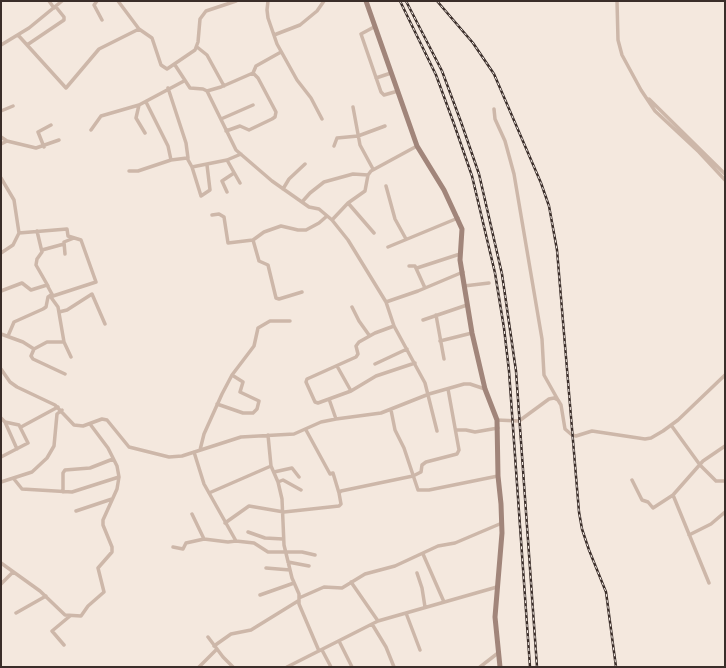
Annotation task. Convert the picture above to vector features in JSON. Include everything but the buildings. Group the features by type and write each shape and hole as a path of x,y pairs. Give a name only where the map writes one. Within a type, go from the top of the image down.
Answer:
{"main road":[{"path":"366,1 417,146 444,190 458,218 463,235 460,254 472,334 485,389 497,420 498,428 498,476 502,523 495,617 500,667"}],"street":[{"path":"27,45 64,20 64,17 49,1"},
{"path":"1,45 18,35 55,8 62,1"},
{"path":"97,1 94,5 102,20"},
{"path":"118,1 139,29 152,38 162,67 167,69 191,54 197,47 202,15 211,9 236,1"},
{"path":"268,1 267,10 274,36 297,80 311,98 322,119"},
{"path":"274,36 300,25 324,1"},
{"path":"617,1 618,40 622,55 641,90 655,111 699,152 725,180"},
{"path":"374,27 361,34 376,78 383,94 398,91"},
{"path":"18,35 66,88 98,49 139,29"},
{"path":"197,47 207,55 224,86"},
{"path":"175,65 184,81 190,88 203,89 206,91 224,86 253,73 256,66 282,52"},
{"path":"226,131 240,126 249,130 272,119 277,114 258,78 253,73"},
{"path":"376,78 391,73"},
{"path":"91,130 101,116 139,105 168,88 184,81"},
{"path":"168,88 186,143 188,158 201,196 210,190 206,164"},
{"path":"641,90 725,174"},
{"path":"206,91 221,119 232,145 241,154 309,208 319,209 332,220 348,240 386,302 394,326 415,363 428,394 437,431"},
{"path":"146,102 168,146 171,160"},
{"path":"139,105 136,118 145,133"},
{"path":"221,119 252,105"},
{"path":"1,111 13,106"},
{"path":"353,107 358,136 364,154 374,169"},
{"path":"494,109 495,119 505,141 514,174 542,339 544,375 561,405 565,429 576,436 592,431 645,438 656,436 671,425 725,375"},
{"path":"44,147 38,132 51,125"},
{"path":"334,146 337,138 358,136 385,126"},
{"path":"1,137 6,141 30,148 44,147 60,140"},
{"path":"1,144 6,141"},
{"path":"332,220 348,203 367,189 368,175 374,169 417,146"},
{"path":"192,167 227,160 241,154"},
{"path":"130,171 171,160 188,158"},
{"path":"227,160 240,182"},
{"path":"283,188 289,179 305,164"},
{"path":"227,192 222,180 234,173"},
{"path":"302,202 324,182 352,174 368,175"},
{"path":"1,178 14,200 19,232 13,245 1,253"},
{"path":"386,186 395,219 406,239"},
{"path":"348,203 374,233"},
{"path":"212,215 219,214 224,217 228,243 253,240 264,232 281,226 298,230 306,230 319,224 327,216"},
{"path":"388,247 458,218"},
{"path":"19,232 65,229 67,235 81,240 96,282 66,293 50,295"},
{"path":"38,231 42,250 37,259 36,265 48,286 50,295 56,303 64,342 71,358"},
{"path":"42,250 64,244 74,238"},
{"path":"253,240 259,261 267,263 269,266 276,298 279,299 302,292"},
{"path":"64,244 65,254"},
{"path":"417,268 460,254"},
{"path":"409,266 413,265 417,268 425,288"},
{"path":"386,302 425,288 449,276 463,272"},
{"path":"1,291 22,283 31,290 48,286"},
{"path":"464,286 490,283"},
{"path":"59,312 67,310 92,294 105,324"},
{"path":"8,336 14,322 43,309 50,295"},
{"path":"423,320 467,305"},
{"path":"352,307 369,336"},
{"path":"436,316 444,359"},
{"path":"200,450 204,434 217,404 232,375 254,346 257,331 262,324 270,321 290,320"},
{"path":"394,326 369,336 357,344 357,356 306,380 315,402 329,399 351,391 376,376 415,363"},
{"path":"1,334 23,342 34,349"},
{"path":"440,341 472,334"},
{"path":"64,342 47,342 34,349 31,356 33,360 65,374"},
{"path":"375,364 407,349"},
{"path":"337,366 351,391"},
{"path":"2,371 17,388 38,395 60,409 74,425 78,426 90,424 102,420 110,422 125,444 134,449 169,457 194,452 241,437 294,434 306,430 321,422 371,416 390,410 428,394 470,384 485,389"},
{"path":"217,404 243,413 253,413 257,409 259,402 240,392 243,382 232,375"},
{"path":"339,493 341,491 413,476 421,472 422,466 426,462 454,455 458,452 456,430 448,389"},
{"path":"497,420 519,421 549,399 554,398 558,400"},
{"path":"329,399 336,419"},
{"path":"21,427 60,409"},
{"path":"1,482 32,472 51,451 54,446 60,409"},
{"path":"390,410 394,430 404,448 416,488 421,491 498,476"},
{"path":"1,418 5,422 17,449"},
{"path":"1,457 28,443 21,427 17,424 5,422"},
{"path":"1,563 46,596 61,612 70,616 80,616 88,606 104,592 98,568 112,552 111,540 103,525 103,520 117,489 119,477 108,448 90,424"},
{"path":"671,425 700,465 716,481 725,481"},
{"path":"456,430 473,432 498,428"},
{"path":"225,523 249,506 284,512 339,506 341,504 333,474 330,474 306,430"},
{"path":"268,435 271,466 278,482 284,512 283,539 298,600 320,651 331,667"},
{"path":"632,480 642,500 649,502 653,508 673,495 700,465 725,446"},
{"path":"194,452 200,475 236,541"},
{"path":"63,492 63,473 65,470 90,468 113,458"},
{"path":"209,493 271,466"},
{"path":"274,472 292,468 299,477"},
{"path":"14,479 22,489 63,492 80,490 119,477"},
{"path":"278,482 283,480 302,490"},
{"path":"673,495 709,583"},
{"path":"76,511 112,500"},
{"path":"689,535 711,524 725,512"},
{"path":"192,514 204,539"},
{"path":"199,667 231,634 251,630 298,600 324,587 338,588 365,574 396,566 438,546 455,543 502,523"},
{"path":"248,532 266,538 283,539"},
{"path":"173,547 183,549 186,543 204,539 254,543 268,552 306,553 315,555"},
{"path":"423,554 444,602"},
{"path":"288,562 309,566"},
{"path":"266,568 290,570"},
{"path":"1,584 13,572"},
{"path":"417,573 422,588 425,607"},
{"path":"351,582 378,621"},
{"path":"260,596 294,584"},
{"path":"287,667 378,621 497,587"},
{"path":"16,613 46,596"},
{"path":"406,613 420,650"},
{"path":"64,645 52,631 70,616"},
{"path":"372,624 386,647 394,667 390,667"},
{"path":"208,637 234,667"},
{"path":"339,641 352,667"},
{"path":"480,667 498,653"}],"railway":[{"path":"400,1 436,75 454,124 472,176 495,273 509,371 530,667"},
{"path":"406,1 442,71 461,122 479,174 502,274 516,371 537,667"},
{"path":"437,1 473,43 494,74 541,183 549,206 557,250 579,512 582,529 589,550 606,592 616,667"}]}
